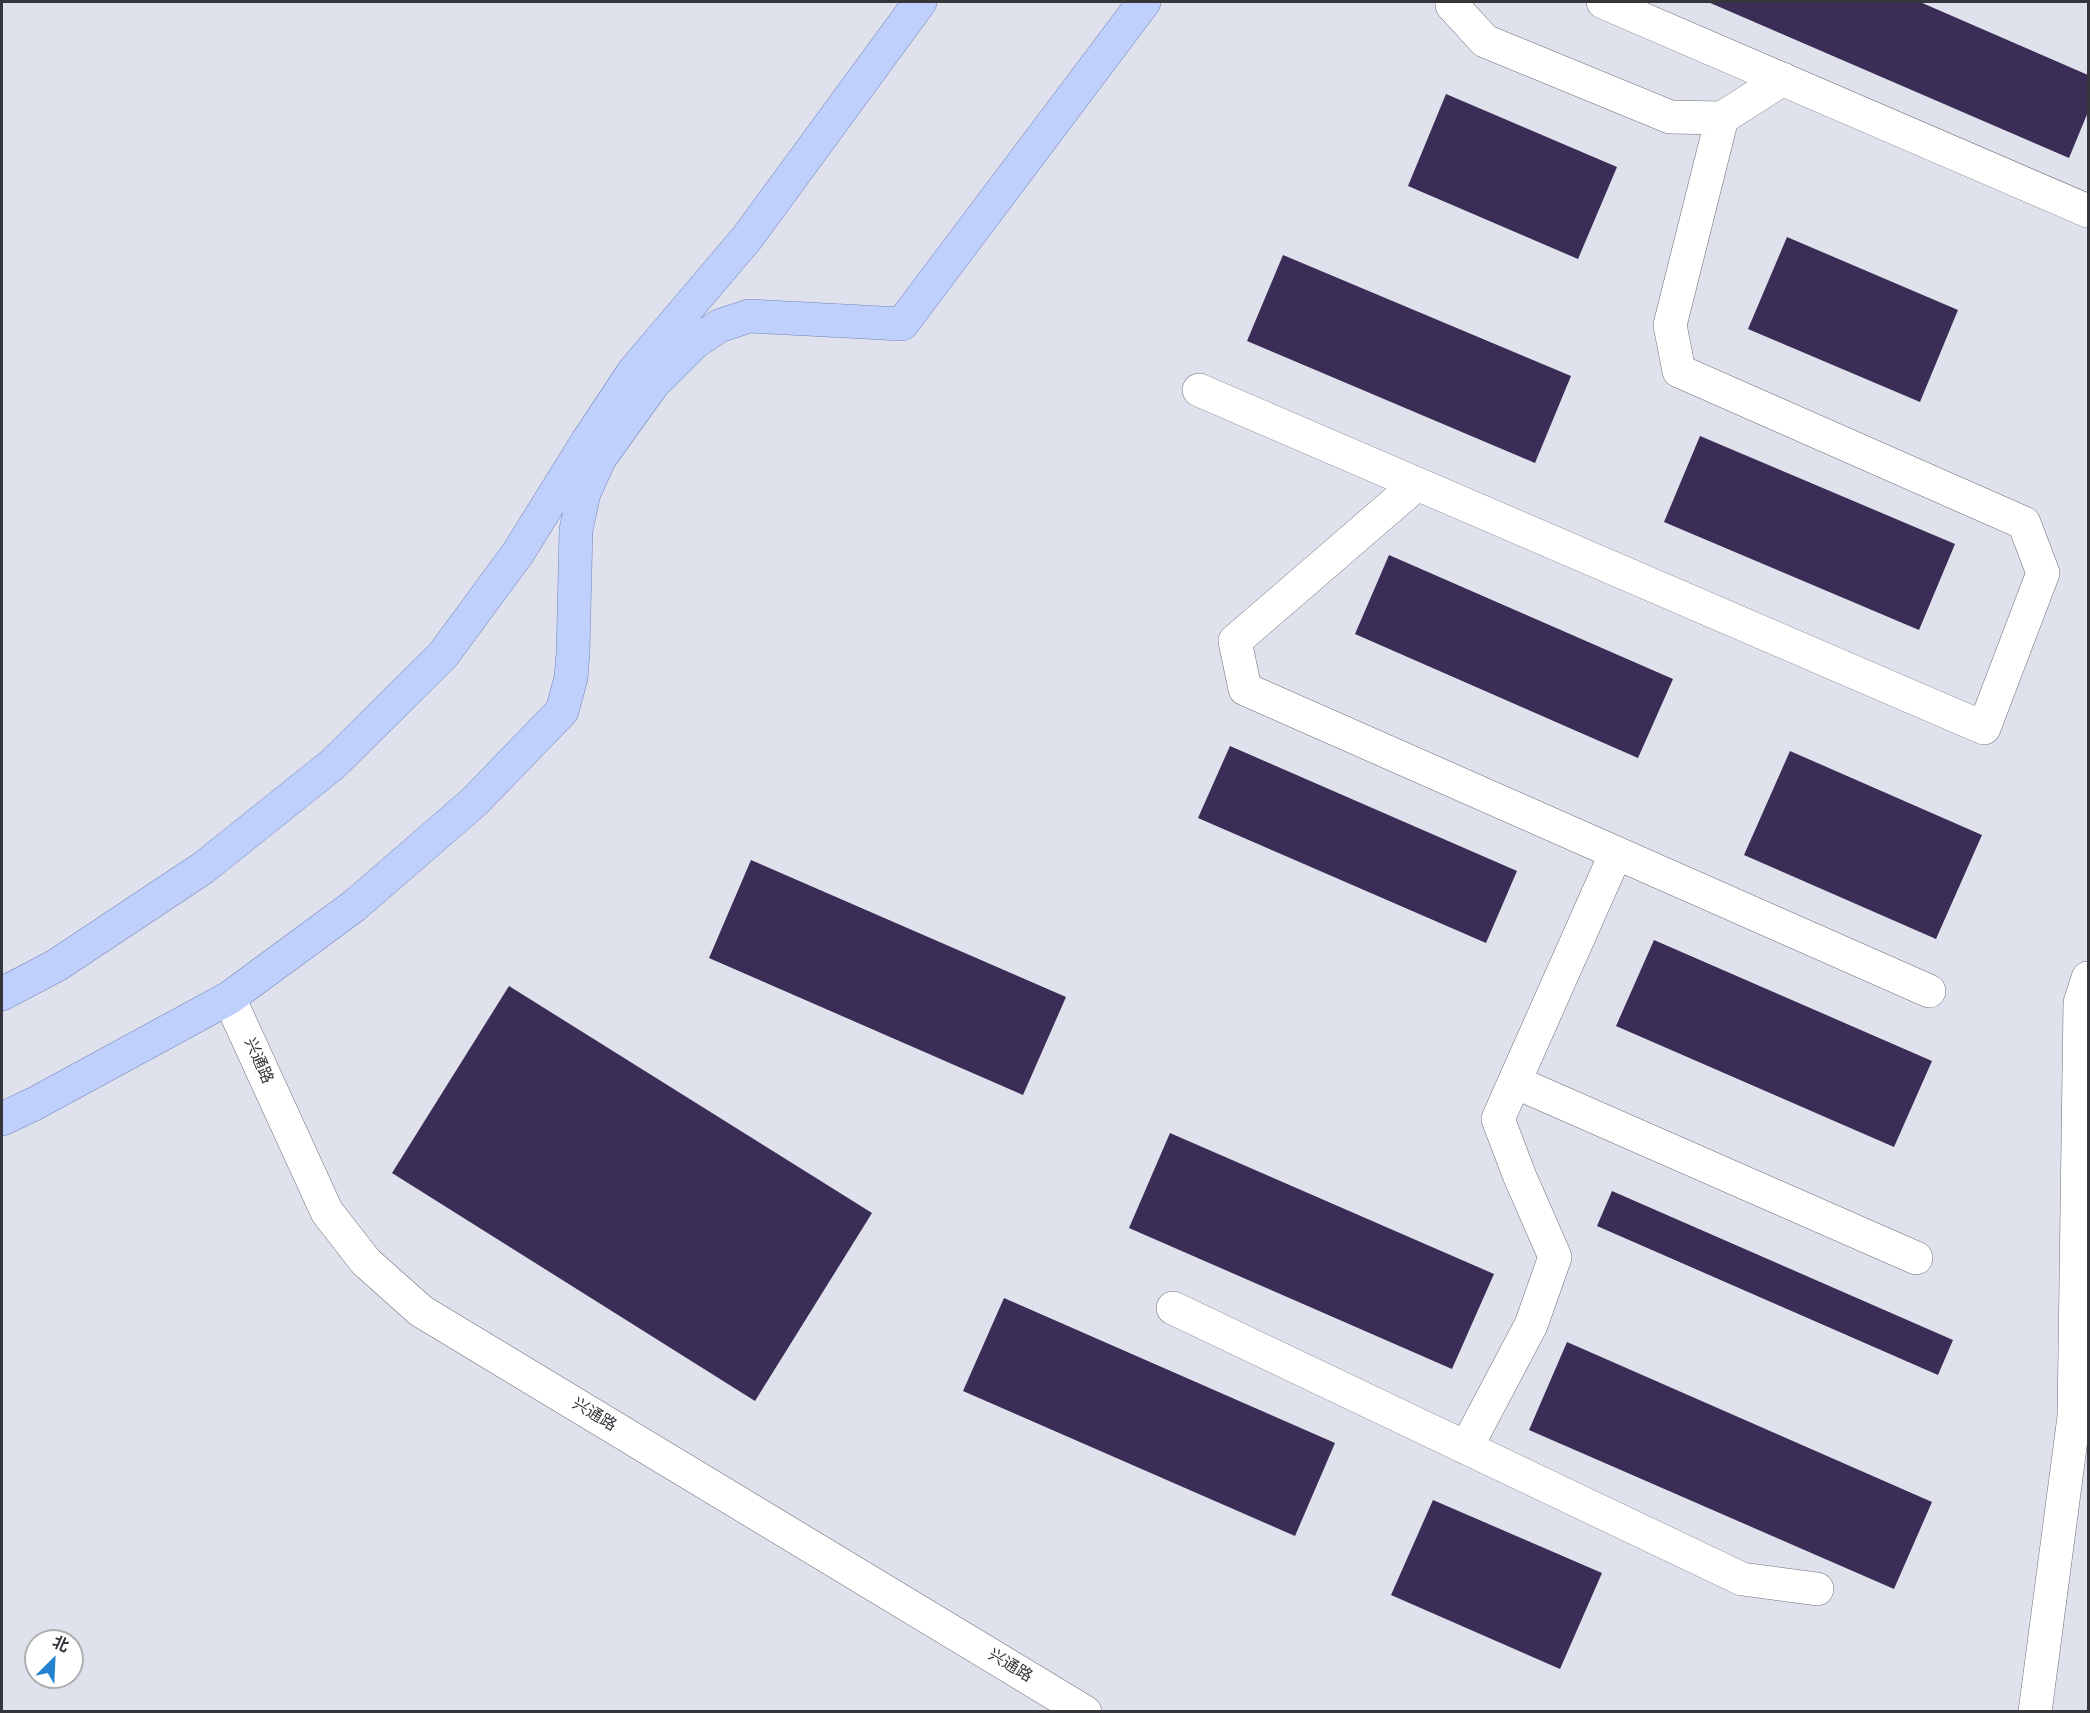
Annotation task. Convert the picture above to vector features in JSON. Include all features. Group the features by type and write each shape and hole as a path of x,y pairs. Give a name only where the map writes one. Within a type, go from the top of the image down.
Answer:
{"main road":[{"path":"2,994 57,965 203,868 333,764 443,655 518,553 634,371 747,237 920,2"},
{"path":"2,1119 230,998 363,899 474,802 562,711 571,678 576,530 584,493 600,458 653,384 694,343 719,326 748,316 902,324 1144,2"}],"street":[{"path":"1454,2 1452,5 1485,41 1670,117 1722,118 1783,79"},
{"path":"1603,2 2088,211"},
{"path":"1199,390 1984,728 2043,573 2024,523 1679,371 1670,325 1722,118"},
{"path":"1418,484 1235,641 1245,689 1929,991"},
{"path":"1466,1448 1531,1325 1555,1257 1520,1177 1498,1119 1616,853"},
{"path":"2035,1712 2074,1417 2080,1003 2088,978"},
{"name":"兴通路","path":"230,998 327,1212 366,1262 422,1311 1085,1712"},
{"path":"1515,1082 1916,1258"},
{"path":"1173,1308 1742,1579 1817,1589"}],"building":[{"path":"1708,2 1920,2 2088,75 2088,112 2069,158"},
{"path":"1446,94 1617,167 1578,259 1408,186"},
{"path":"1787,237 1958,310 1920,402 1748,329"},
{"path":"1283,255 1571,376 1535,463 1247,341"},
{"path":"1700,436 1955,544 1919,630 1664,522"},
{"path":"1389,555 1673,679 1638,758 1355,634"},
{"path":"1230,746 1517,871 1486,943 1198,818"},
{"path":"1790,751 1982,835 1936,939 1744,855"},
{"path":"751,860 1066,997 1023,1095 709,958"},
{"path":"1654,940 1932,1061 1894,1147 1616,1026"},
{"path":"509,986 872,1213 755,1401 392,1173"},
{"path":"1170,1133 1494,1274 1452,1369 1129,1228"},
{"path":"1612,1191 1953,1340 1938,1375 1597,1226"},
{"path":"1004,1298 1335,1443 1295,1536 963,1391"},
{"path":"1567,1342 1932,1502 1894,1589 1529,1430"},
{"path":"1433,1500 1602,1573 1560,1669 1391,1595"}]}
